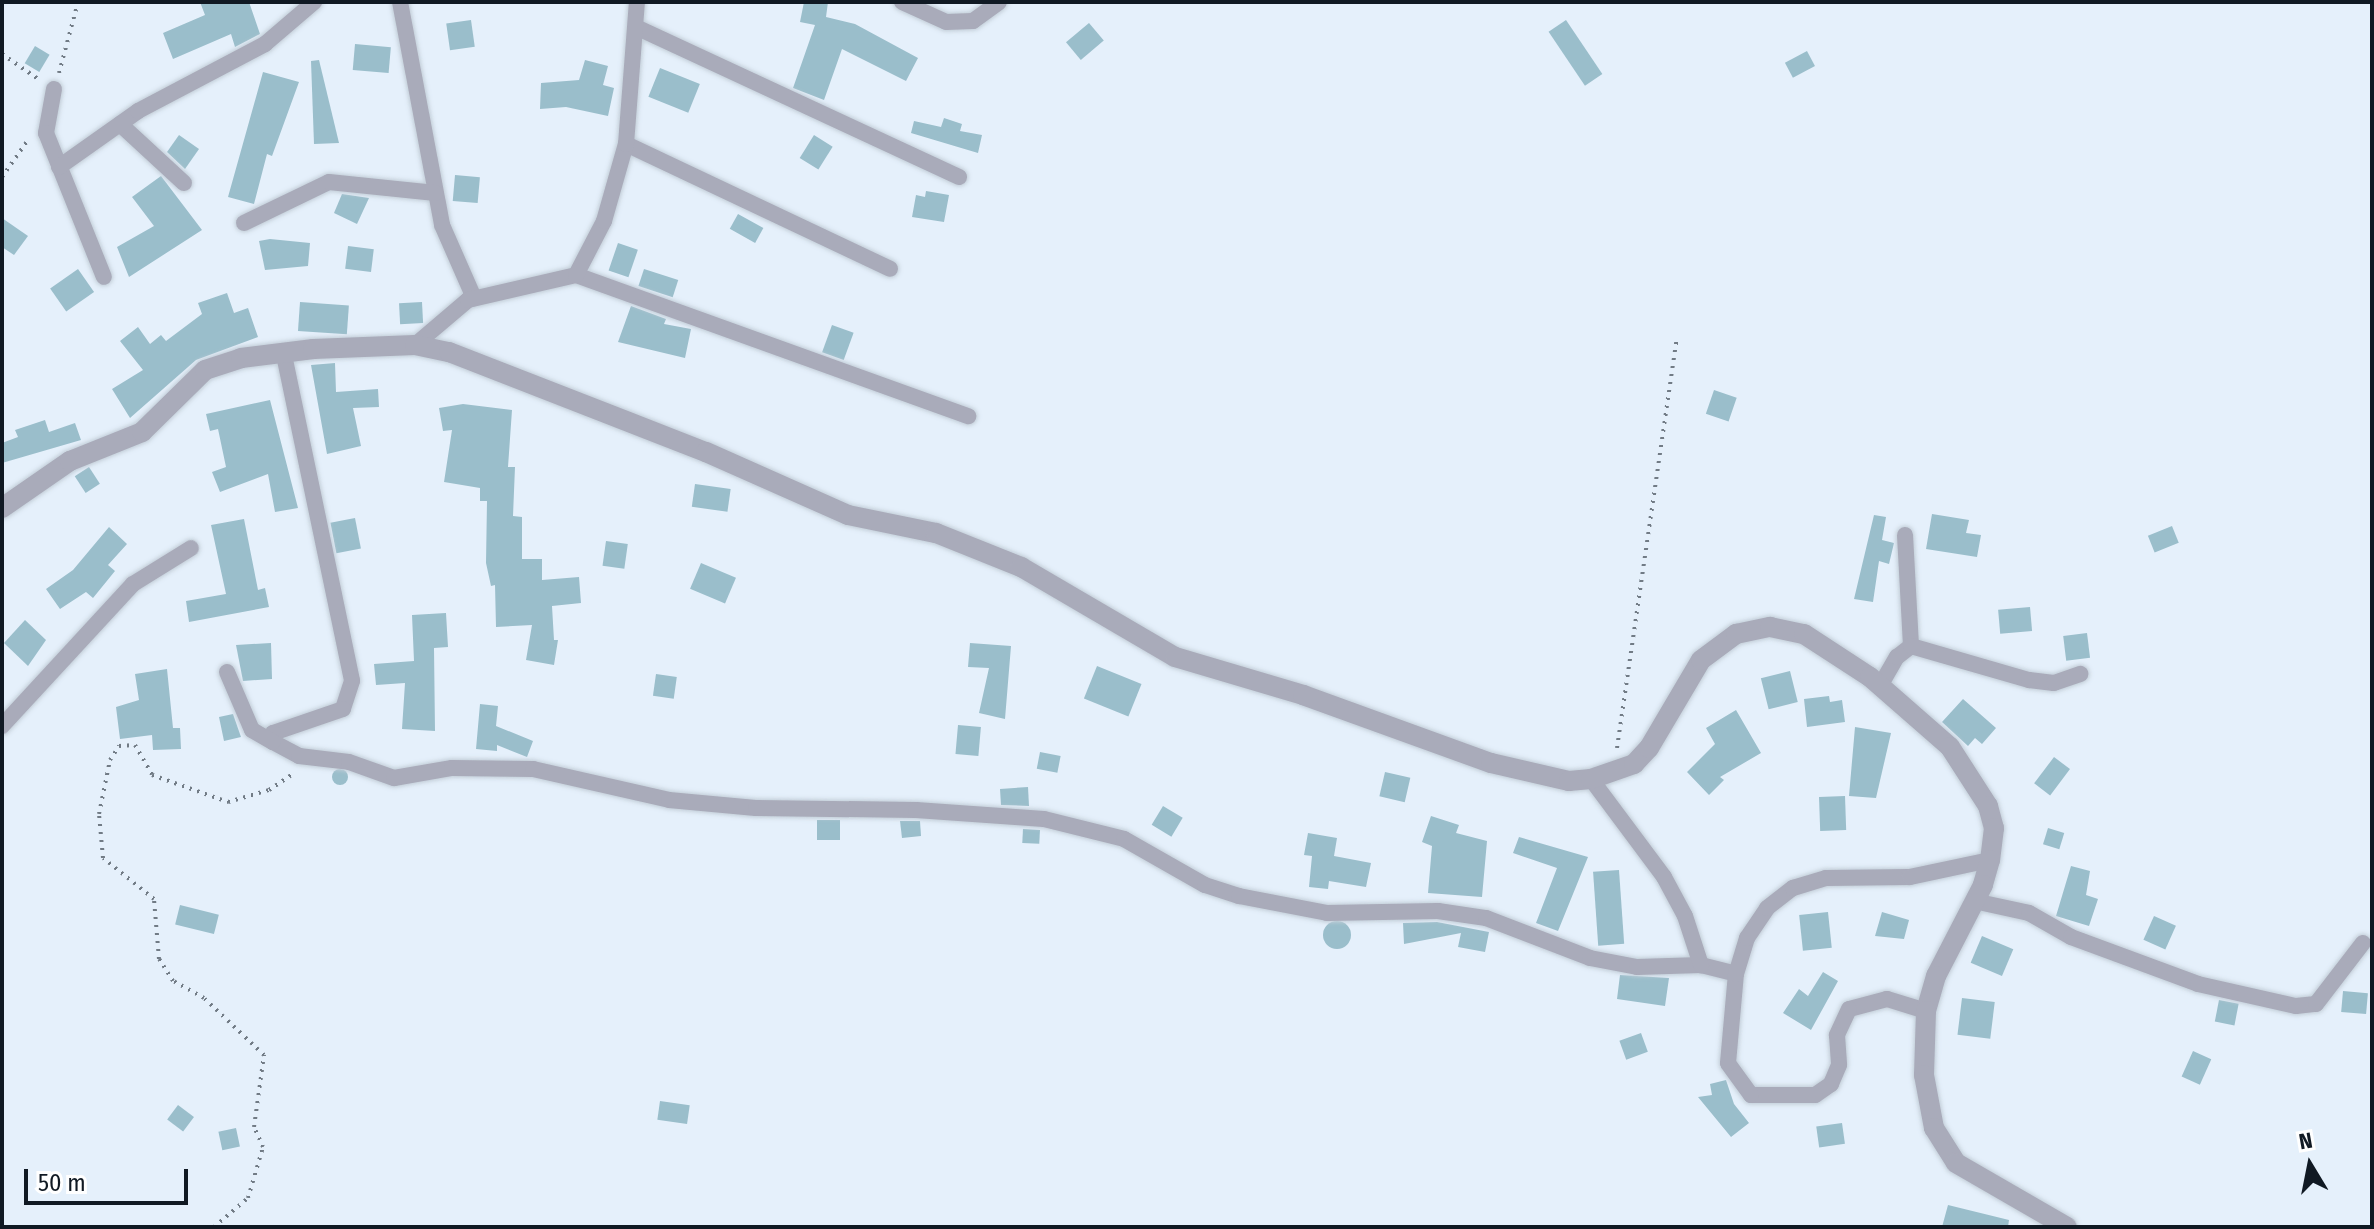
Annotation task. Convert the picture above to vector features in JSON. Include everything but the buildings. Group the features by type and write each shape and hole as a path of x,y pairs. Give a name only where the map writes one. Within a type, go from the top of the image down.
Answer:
{"street":[{"path":"59,167 120,124 265,44 314,2"},
{"path":"400,2 442,225 474,298"},
{"path":"576,275 604,221 626,144 638,28 637,2"},
{"path":"902,2 946,22 973,21 999,2"},
{"path":"638,28 959,177"},
{"path":"54,89 45,123 59,167 104,277"},
{"path":"120,124 184,183"},
{"path":"626,144 890,269"},
{"path":"244,223 302,190 329,182 435,193"},
{"path":"415,345 474,298 576,275 968,416"},
{"path":"2,508 70,461 142,432 205,370 241,358 415,345 449,352 706,452 848,515 936,533 1021,567 1175,657 1303,695 1491,763 1569,781 1614,774 1649,748 1701,660 1736,634 1753,628 1804,634 1880,686 1950,747 1978,785 1994,828 1990,860 1974,901 1946,949 1926,1011 1924,1075 1934,1128 1956,1163 2067,1227"},
{"path":"273,742 275,730 343,709 351,697 352,681 284,355"},
{"path":"1905,535 1911,646"},
{"path":"2,726 133,584 191,548"},
{"path":"1880,686 1897,657 1911,646"},
{"path":"1911,646 2029,680 2054,683 2080,674"},
{"path":"227,672 252,730 312,761 349,762 394,778 452,768 533,769 669,800 756,808 916,810 1044,819 1124,839 1205,885 1239,896 1360,916 1438,911 1486,918 1590,958 1637,967 1701,965 1736,974"},
{"path":"1591,779 1664,877 1685,916 1701,965"},
{"path":"1926,1011 1887,999 1861,1003 1840,1020 1839,1065 1831,1084 1815,1095 1751,1095 1728,1063 1736,974 1747,938 1767,908 1793,888 1826,878 1910,877 1990,860"},
{"path":"1974,901 2029,913 2071,937 2198,984 2296,1006 2316,1004 2363,943"}],"path":[{"path":"2,54 54,89 78,2"},
{"path":"2,177 33,131 45,123"},
{"path":"1614,774 1677,339"},
{"path":"214,1227 248,1198 263,1147 254,1127 264,1055 204,998 173,981 159,959 154,899 103,858 99,814 110,760 119,746 135,745 152,775 228,802 269,790 312,761"}]}
